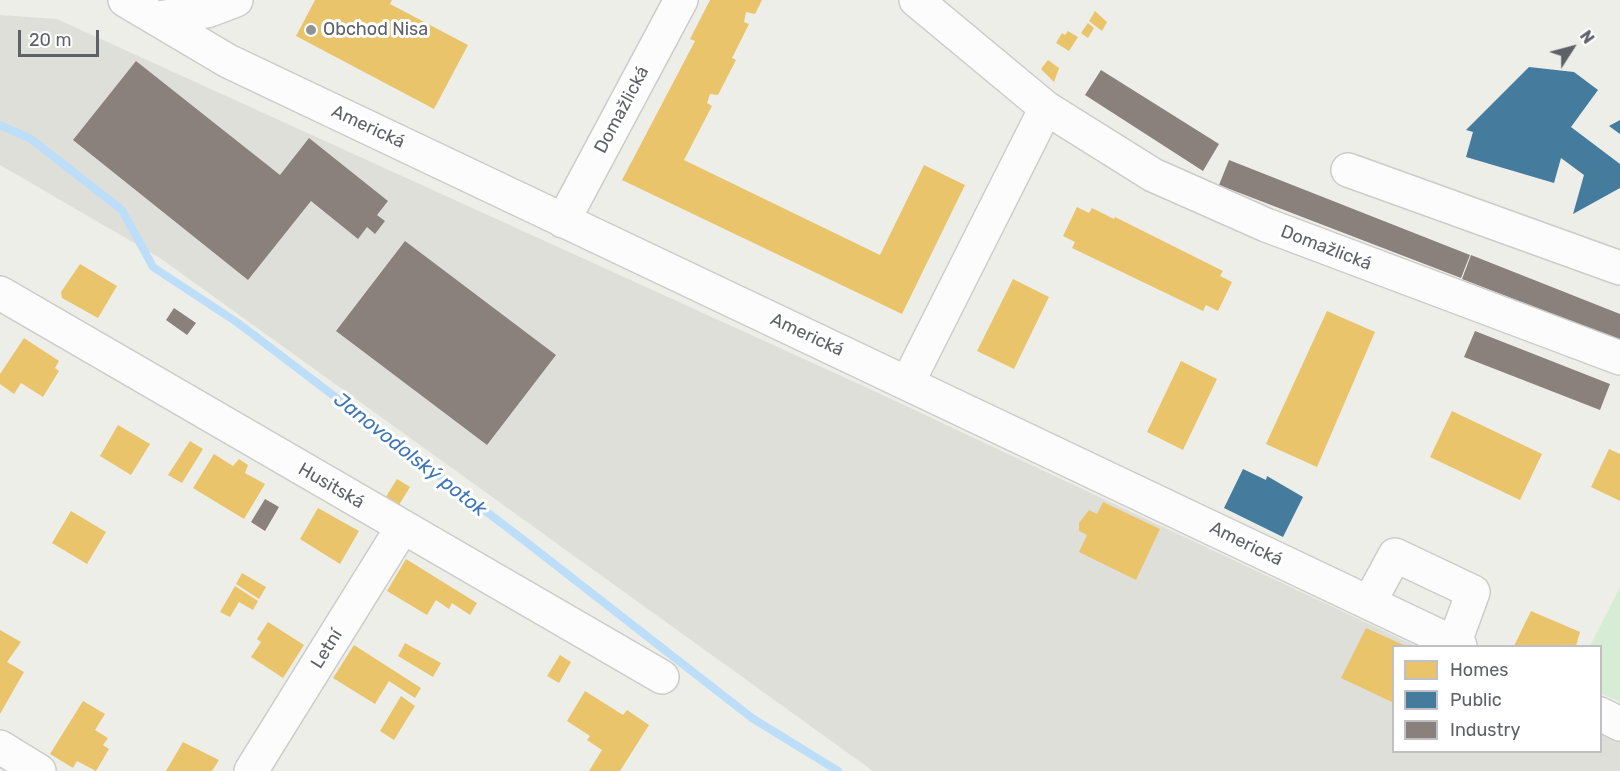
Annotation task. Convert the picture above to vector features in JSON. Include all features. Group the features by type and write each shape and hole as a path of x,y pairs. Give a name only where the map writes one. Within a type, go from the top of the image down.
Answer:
{"street":[{"name":"Americká","path":"125,0 228,61 908,382 1457,645"},
{"path":"158,18 207,11 236,0"},
{"name":"Domažlická","path":"563,220 681,0"},
{"name":"Domažlická","path":"916,0 1046,108 1154,175 1266,225 1620,358"},
{"path":"908,382 1046,108"},
{"path":"1348,170 1620,268"},
{"name":"Husitská","path":"0,293 662,677"},
{"name":"Letní","path":"251,771 402,528"},
{"path":"1369,603 1395,555 1473,592 1457,645"},
{"path":"1602,715 1620,724"},
{"path":"0,747 39,771"}],"shaded area":[{"path":"0,15 57,19 870,389 1414,645 1392,645 1392,753 1602,753 1602,733 1620,742 1620,771 873,771 160,258 0,165"}],"green space":[{"path":"1620,587 1620,702 1602,693 1602,645 1591,645"}],"building: Homes":[{"path":"315,0 392,0 390,4 468,45 434,109 296,36"},
{"path":"710,0 762,0 755,14 746,12 744,22 749,24 732,58 736,60 718,95 710,94 707,103 712,106 684,160 880,255 924,165 965,185 902,314 622,180 695,41 690,39"},
{"path":"1095,11 1107,22 1102,31 1089,21"},
{"path":"1088,23 1094,28 1088,38 1081,33"},
{"path":"1068,31 1078,37 1069,51 1056,43 1062,33 1065,35"},
{"path":"1048,60 1059,68 1054,82 1041,69"},
{"path":"1077,207 1089,213 1092,208 1114,219 1115,217 1223,271 1220,276 1232,282 1218,311 1206,305 1203,311 1072,248 1075,242 1063,236"},
{"path":"80,264 117,286 98,318 62,298 61,292"},
{"path":"1013,279 1049,297 1014,369 977,351"},
{"path":"1327,311 1375,332 1317,467 1266,444"},
{"path":"24,338 59,361 55,368 59,371 43,397 21,383 14,394 0,384 0,374"},
{"path":"1181,361 1217,379 1183,450 1147,432"},
{"path":"1452,411 1542,454 1520,500 1430,457"},
{"path":"118,425 150,444 131,475 100,456"},
{"path":"190,441 203,449 182,483 168,475"},
{"path":"1609,449 1620,454 1620,501 1591,487"},
{"path":"214,454 233,466 239,459 248,465 245,473 265,484 244,519 193,488"},
{"path":"397,479 410,487 397,508 384,500"},
{"path":"1103,502 1160,529 1136,580 1079,552 1087,535 1079,531 1079,523 1089,510 1097,514"},
{"path":"318,508 359,531 340,564 300,539"},
{"path":"71,511 106,532 87,564 52,543"},
{"path":"406,559 477,603 470,615 452,603 449,609 436,600 427,615 387,591"},
{"path":"242,573 266,587 259,599 236,584"},
{"path":"235,586 258,601 253,610 239,602 230,617 220,612"},
{"path":"1531,611 1580,632 1576,645 1514,645"},
{"path":"268,622 304,645 283,678 251,657 261,642 257,639"},
{"path":"1366,628 1404,645 1392,645 1392,702 1341,678"},
{"path":"0,630 21,642 7,662 24,672 0,714"},
{"path":"405,643 441,663 433,677 398,656"},
{"path":"354,645 421,688 415,698 389,681 375,704 333,678"},
{"path":"560,655 571,662 559,683 547,676"},
{"path":"585,691 623,715 627,710 649,725 620,771 589,771 602,750 587,740 590,736 567,721"},
{"path":"401,696 415,706 394,740 380,731"},
{"path":"83,701 105,714 95,730 108,738 103,745 109,749 96,771 77,761 73,768 50,754"},
{"path":"183,742 219,760 212,771 166,771"}],"building: Public":[{"path":"1529,67 1574,72 1598,90 1571,127 1620,164 1620,188 1573,214 1584,175 1561,158 1554,183 1466,157 1473,132 1466,130"},
{"path":"1620,120 1620,134 1609,126"},
{"path":"1243,469 1266,480 1267,476 1303,497 1283,537 1224,508"}],"building: Industry":[{"path":"136,61 280,175 309,138 388,201 377,215 385,221 375,234 367,227 358,239 311,201 248,280 73,140"},
{"path":"1101,70 1219,144 1203,171 1085,95"},
{"path":"1229,160 1470,255 1461,278 1219,185"},
{"path":"405,241 556,355 487,445 336,331"},
{"path":"1471,255 1620,314 1620,340 1462,279"},
{"path":"174,308 196,323 187,335 166,320"},
{"path":"1475,331 1610,384 1600,410 1464,357"},
{"path":"265,499 279,507 265,531 251,522"}],"waterway":[{"name":"Janovodolský potok","path":"0,125 31,139 122,210 153,267 238,323 521,538 752,718 838,771"}],"place":[{"name":"Obchod Nisa","path":"311,30"}]}
